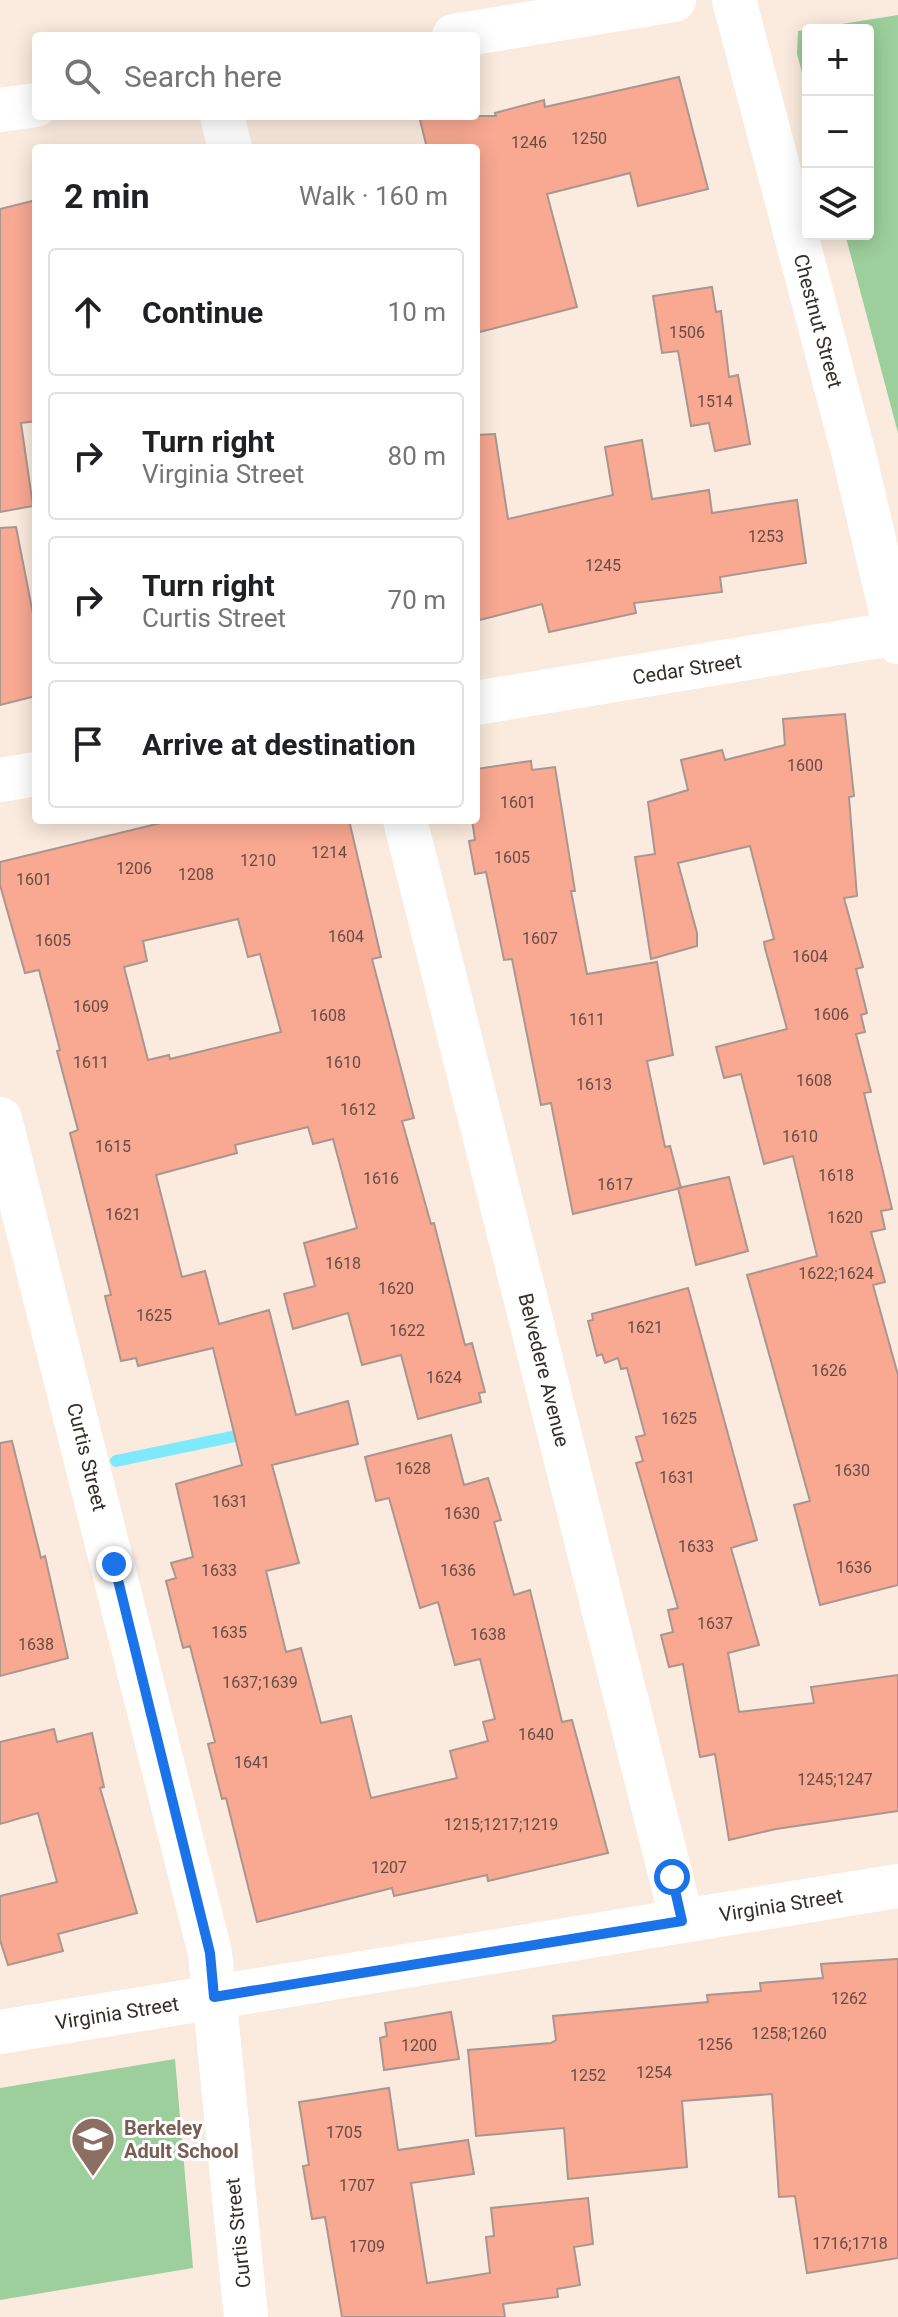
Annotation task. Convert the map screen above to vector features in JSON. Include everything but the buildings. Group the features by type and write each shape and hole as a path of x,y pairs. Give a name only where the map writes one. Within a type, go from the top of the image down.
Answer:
{"street":[{"path":"478,32 674,0"},
{"name":"Chestnut Street","path":"734,0 854,455 897,636"},
{"path":"0,110 32,106"},
{"path":"223,120 229,144"},
{"name":"Cedar Street","path":"480,702 897,636"},
{"path":"0,780 32,775"},
{"name":"Belvedere Avenue","path":"406,824 682,1921"},
{"name":"Curtis Street","path":"0,1119 206,1938 246,2317"},
{"name":"Virginia Street","path":"0,2032 898,1886"}],"green space":[{"path":"898,15 898,433 847,240 874,240 874,24 842,24"},
{"path":"802,30 802,73 797,54 798,31"},
{"name":"Berkeley Adult School","path":"175,2059 193,2268 0,2300 0,2088"}],"waterway":[{"path":"116,1461 250,1433"}],"place":[{"name":"Berkeley Adult School","path":"93,2178"}],"route":[{"path":"114,1564 210,1953 214,1997 682,1921 672,1877"}]}
